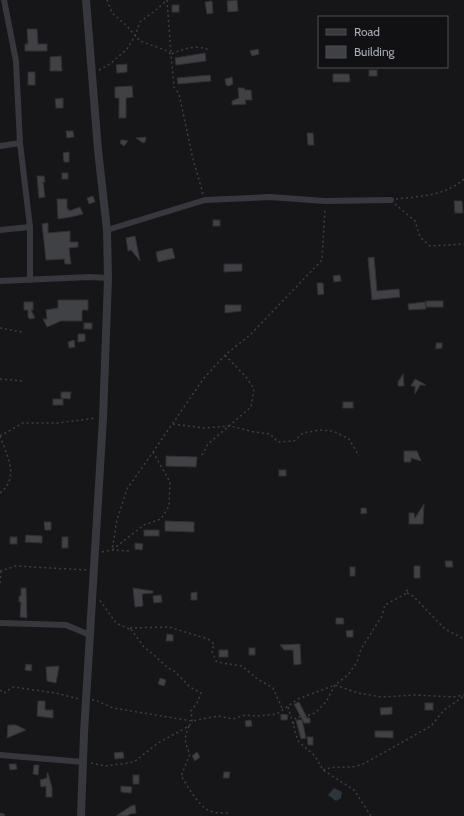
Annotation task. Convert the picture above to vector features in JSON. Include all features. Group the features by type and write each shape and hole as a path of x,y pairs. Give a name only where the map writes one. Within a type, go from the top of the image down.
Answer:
{"street":[{"path":"4,0 16,60 20,143 30,227 30,280"},
{"path":"81,816 92,590 103,418 108,278 107,230 98,150 86,0"},
{"path":"0,146 20,143"},
{"path":"107,230 205,200 270,197 325,201 391,200"},
{"path":"0,230 30,227"},
{"path":"0,281 90,277 108,278"},
{"path":"0,623 66,625 90,635"},
{"path":"0,755 83,762"}],"path":[{"path":"107,0 112,13 127,26 140,41 165,50 171,54"},
{"path":"92,74 110,64 127,49 135,36 140,22 167,0"},
{"path":"167,0 174,87 179,94 192,155 205,200"},
{"path":"171,54 187,48 203,47 210,50"},
{"path":"391,200 436,194 456,186 464,179"},
{"path":"391,200 415,222 420,237 430,246 464,244"},
{"path":"112,550 117,520 127,488 204,378 225,355 250,335 322,260 326,217 325,201"},
{"path":"0,328 22,332"},
{"path":"202,456 208,444 251,407 254,389 246,377 225,355"},
{"path":"0,379 23,381"},
{"path":"0,493 7,488 12,473 0,436 23,423 58,423 103,418"},
{"path":"173,424 204,428 230,426 270,434 278,442 294,441 303,433 320,430 333,431 350,439 359,456"},
{"path":"112,550 144,525 161,519 169,506 170,482 153,452"},
{"path":"95,554 112,550 130,551"},
{"path":"0,583 0,571 16,566 94,570"},
{"path":"407,588 407,593"},
{"path":"92,590 116,623 128,629 169,627 208,639 214,644 212,651 216,661 242,666 256,678 273,688 283,710"},
{"path":"407,593 413,596 445,629 464,639"},
{"path":"0,690 4,692 13,687 56,693 86,701 95,700 113,708 192,722 218,716 233,719 245,715 271,715 283,710 304,696 335,685 348,675 357,662 361,649 382,616 385,605 407,593"},
{"path":"130,628 144,647 168,668 174,671 190,687 201,693 197,704 191,712 192,722 185,736 186,746 190,754 181,776 204,808 210,811 227,813 229,816"},
{"path":"335,685 358,693 382,697 414,695 453,697 464,696"},
{"path":"293,724 296,718 315,713 326,702 335,685"},
{"path":"323,770 329,767 362,765 431,726 444,710 464,696"},
{"path":"288,707 298,741 315,756 323,770 354,790 371,816"},
{"path":"83,762 106,766 134,762 158,743 189,726"}],"shaded area":[{"path":"334,788 342,792 341,798 336,801 328,795"}],"building":[{"path":"237,0 238,11 228,12 227,1"},
{"path":"212,1 213,13 207,14 205,2"},
{"path":"172,5 179,5 179,12 172,12"},
{"path":"27,29 37,29 38,44 47,44 47,51 25,51 25,44 28,44"},
{"path":"258,49 259,54 252,56 250,51"},
{"path":"205,53 206,61 176,65 175,58"},
{"path":"61,56 62,71 50,71 50,57"},
{"path":"127,64 127,72 117,73 116,65"},
{"path":"369,70 377,70 377,76 369,76"},
{"path":"28,72 35,72 35,85 28,85"},
{"path":"333,74 349,74 350,80 349,82 333,82"},
{"path":"210,75 211,81 178,84 177,78"},
{"path":"232,77 233,84 229,86 226,85 225,79"},
{"path":"132,86 133,97 126,98 126,118 119,118 119,98 115,98 115,87"},
{"path":"238,88 251,90 252,100 245,100 246,104 232,105 232,101 239,98"},
{"path":"63,98 63,108 56,108 55,99"},
{"path":"66,131 73,131 74,137 67,138"},
{"path":"307,133 313,133 314,145 308,145"},
{"path":"146,137 145,142 143,143 136,138"},
{"path":"121,140 128,141 124,146 120,143"},
{"path":"69,152 69,162 64,162 63,153"},
{"path":"62,173 68,173 68,179 62,179"},
{"path":"37,176 44,176 45,182 43,182 45,197 39,198"},
{"path":"93,196 95,202 89,204 87,198"},
{"path":"57,199 67,199 67,209 69,209 69,211 80,207 83,214 58,219"},
{"path":"454,201 462,201 463,213 455,213"},
{"path":"213,220 220,220 220,226 213,226"},
{"path":"48,223 48,233 70,231 70,242 78,242 78,247 69,248 71,264 65,264 64,259 46,260 42,224"},
{"path":"135,236 140,261 131,250 128,251 126,238"},
{"path":"172,248 175,258 158,262 156,252"},
{"path":"374,257 377,291 399,289 400,297 372,300 368,258"},
{"path":"224,264 242,264 242,271 224,272"},
{"path":"340,275 341,281 334,282 333,276"},
{"path":"317,283 323,283 324,294 318,295"},
{"path":"58,300 88,300 88,310 82,310 82,321 61,321 47,327 43,319 47,319 46,310 58,308"},
{"path":"426,301 443,301 443,307 426,307"},
{"path":"24,302 33,302 33,310 31,310 35,318 30,319 28,317 28,310 24,310"},
{"path":"425,302 426,309 409,310 408,304"},
{"path":"225,305 241,305 241,311 225,313"},
{"path":"84,323 92,323 92,329 84,329"},
{"path":"78,334 85,334 85,341 78,342"},
{"path":"74,340 75,347 69,348 68,342"},
{"path":"436,343 442,343 442,348 436,349"},
{"path":"403,374 404,386 398,386 398,382"},
{"path":"415,379 426,385 420,385 415,394 415,386 411,386"},
{"path":"61,392 71,392 70,399 61,398"},
{"path":"53,399 63,399 63,405 53,405"},
{"path":"343,402 353,402 353,408 343,408"},
{"path":"404,451 417,451 421,461 411,458 411,462 404,462"},
{"path":"166,456 197,457 196,467 166,466"},
{"path":"279,470 286,470 286,476 279,476"},
{"path":"424,504 423,524 409,524 409,513 414,513 415,518"},
{"path":"361,508 366,508 367,513 361,514"},
{"path":"165,521 194,522 194,532 165,531"},
{"path":"44,522 51,522 51,530 45,530"},
{"path":"144,530 159,530 159,536 144,536"},
{"path":"26,535 42,536 42,543 25,542"},
{"path":"10,537 17,537 17,544 10,544"},
{"path":"62,537 68,537 68,548 62,548"},
{"path":"135,543 143,544 142,550 135,549"},
{"path":"445,561 452,561 453,567 446,567"},
{"path":"414,566 420,566 420,578 414,578"},
{"path":"350,567 355,567 355,576 350,576"},
{"path":"21,588 26,588 27,618 20,617 21,602 19,602 19,596 21,596"},
{"path":"133,588 153,591 153,593 142,594 143,606 135,607"},
{"path":"197,592 197,600 191,600 191,593"},
{"path":"161,595 162,602 154,603 153,596"},
{"path":"336,618 343,618 344,624 336,624"},
{"path":"353,630 353,637 347,637 346,631"},
{"path":"167,634 173,635 173,641 166,641"},
{"path":"300,644 301,664 294,665 293,650 284,650 280,645"},
{"path":"249,648 255,648 255,655 249,655"},
{"path":"219,650 228,650 228,657 219,657"},
{"path":"26,664 32,665 31,671 25,670"},
{"path":"59,666 56,683 47,681 46,667"},
{"path":"160,678 166,680 164,686 158,684"},
{"path":"38,701 45,701 45,710 53,710 53,718 37,716"},
{"path":"299,702 307,718 310,718 310,723 304,723 294,704"},
{"path":"425,703 433,703 433,710 425,710"},
{"path":"392,707 392,714 381,715 380,708"},
{"path":"281,714 288,715 287,720 281,720"},
{"path":"251,720 252,726 246,727 245,721"},
{"path":"296,720 302,720 306,738 301,739"},
{"path":"8,725 16,725 26,730 7,738"},
{"path":"375,731 393,731 393,738 375,737"},
{"path":"307,737 313,737 313,745 308,745"},
{"path":"123,752 124,758 115,759 114,753"},
{"path":"197,752 200,757 195,761 192,756"},
{"path":"9,764 16,764 17,769 10,770"},
{"path":"34,765 39,765 38,775 33,774"},
{"path":"224,772 230,772 229,778 223,778"},
{"path":"47,773 52,788 52,797 46,797 46,786 41,787 40,780 47,778"},
{"path":"133,775 139,775 139,784 133,784"},
{"path":"121,786 132,787 131,793 121,792"},
{"path":"135,805 136,813 127,816 116,816 131,806"}]}
